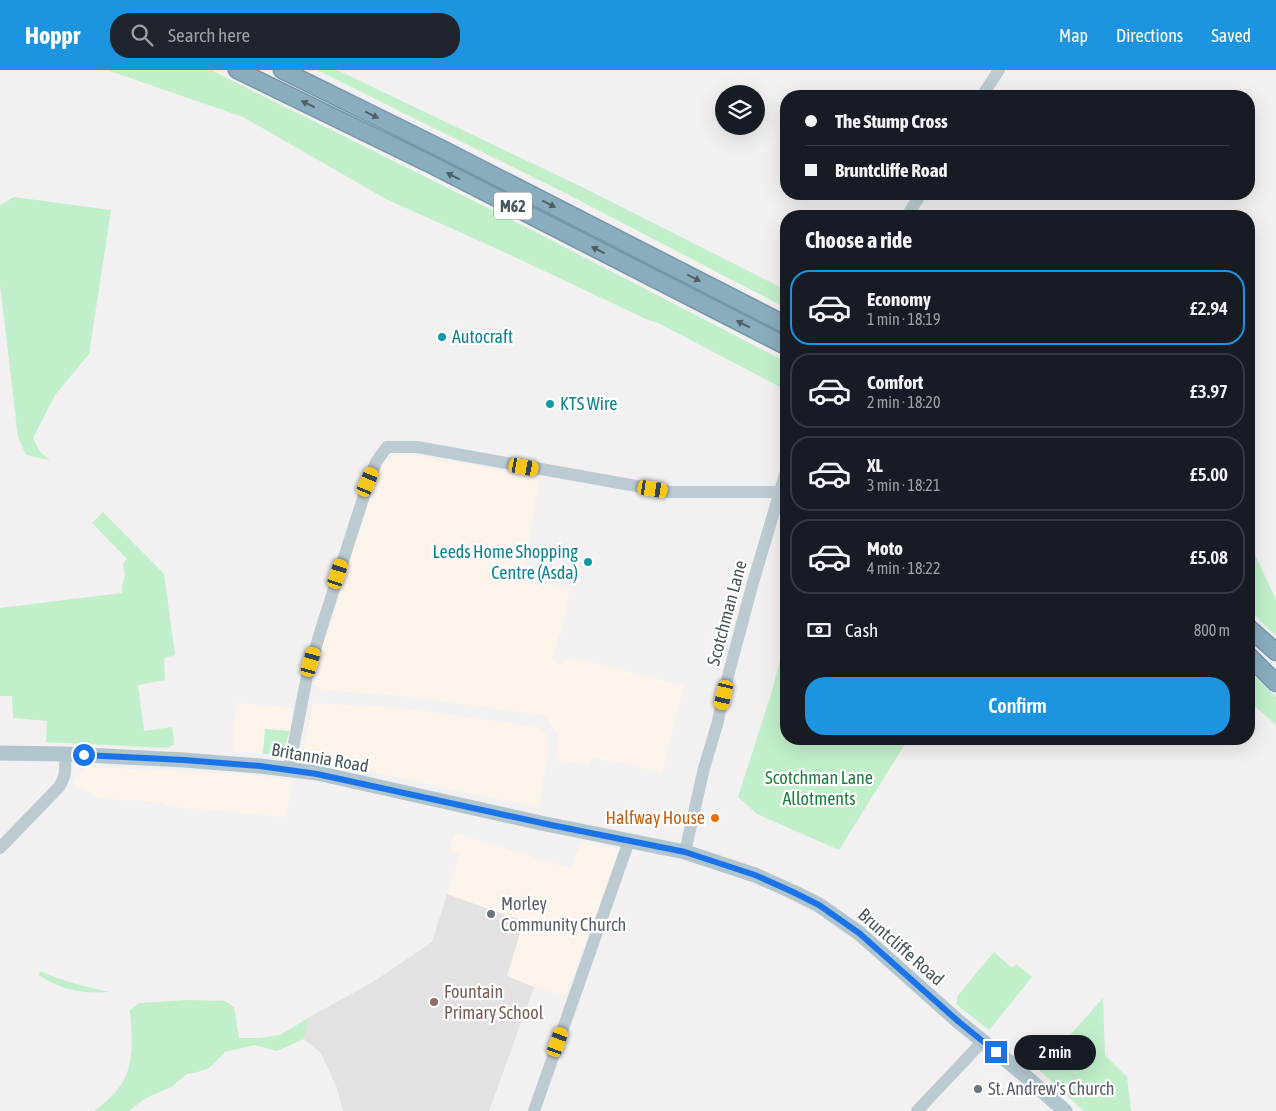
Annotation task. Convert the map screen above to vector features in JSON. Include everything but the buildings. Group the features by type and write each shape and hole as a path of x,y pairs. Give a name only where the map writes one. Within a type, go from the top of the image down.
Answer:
{"highway":[{"name":"M62","path":"238,70 432,165 780,343"},
{"name":"M62","path":"282,70 780,321"},
{"path":"1255,633 1276,652"},
{"path":"1255,662 1276,683"}],"main road":[{"name":"Britannia Road","path":"0,753 184,760 289,769 629,841"},
{"name":"Bruntcliffe Road","path":"629,841 685,852 755,875 819,905 859,933 959,1022 1065,1111"}],"street":[{"path":"986,90 999,70"},
{"path":"289,769 307,676 323,623 368,482 376,462 387,447 417,447 670,492 780,492"},
{"name":"Scotchman Lane","path":"685,852 749,595 780,492"},
{"path":"0,848 64,780 65,754"},
{"path":"534,1111 629,841"},
{"path":"917,1111 983,1041"}],"shaded area":[{"path":"407,454 539,477 523,579 570,589 561,631 552,659 561,666 569,657 683,686 662,772 592,757 589,766 557,760 558,735 549,720 542,715 405,696 323,690 318,687 315,677 323,642 334,617 344,578 380,469 385,461 398,455"},
{"path":"236,703 293,708 290,731 265,730 263,754 233,751"},
{"path":"313,703 402,708 537,727 545,733 549,744 539,808 302,758"},
{"path":"86,767 242,774 292,780 286,817 164,806 164,802 98,797 76,785 73,781"},
{"path":"455,833 571,869 581,841 619,850 566,996 534,987 506,976 524,920 447,894 461,854 449,850"},
{"name":"Fountain Primary School","path":"447,894 524,920 507,976 534,987 489,1111 343,1111 337,1088 321,1053 304,1039 308,1018 376,980 432,942"}],"green space":[{"path":"107,70 211,70 520,224 780,359 780,387 660,324 386,199 243,117"},
{"path":"317,70 337,70 586,189 780,287 780,305 565,193"},
{"path":"14,197 111,210 89,354 55,395 33,438 40,452 50,460 26,455 18,437 0,284 0,205"},
{"path":"103,512 164,574 175,655 164,658 165,680 138,685 144,731 172,727 173,745 166,748 46,742 47,721 13,718 12,696 0,696 0,608 122,593 125,576 123,564 127,559 92,523"},
{"path":"1255,554 1276,600 1276,636 1255,616"},
{"name":"Scotchman Lane Allotments","path":"780,660 780,745 904,745 839,850 757,814 738,797"},
{"path":"1255,677 1276,697 1276,725 1255,706"},
{"path":"265,729 290,731 282,749 275,753 263,754"},
{"path":"994,952 1012,968 1016,964 1032,977 989,1030 956,1004 958,995"},
{"path":"40,971 57,978 109,992 72,990 47,980 39,975"},
{"path":"1103,998 1105,1055 1127,1077 1131,1111 1084,1111 1039,1070"},
{"path":"187,1000 225,1001 234,1007 239,1038 260,1038 280,1035 308,1018 304,1039 277,1051 254,1045 225,1052 209,1068 187,1074 171,1087 144,1099 129,1111 94,1111 115,1093 127,1072 131,1052 130,1010 139,1003"}],"place":[{"name":"Autocraft","path":"442,337"},
{"name":"KTS Wire","path":"550,404"},
{"name":"Leeds Home Shopping Centre (Asda)","path":"588,562"},
{"name":"Halfway House","path":"715,818"},
{"name":"Morley Community Church","path":"491,914"},
{"name":"Fountain Primary School","path":"434,1002"},
{"name":"St. Andrew's Church","path":"978,1089"}],"route":[{"path":"84,755 184,760 289,769 685,852 755,875 819,905 859,933 959,1022 996,1052"}]}
